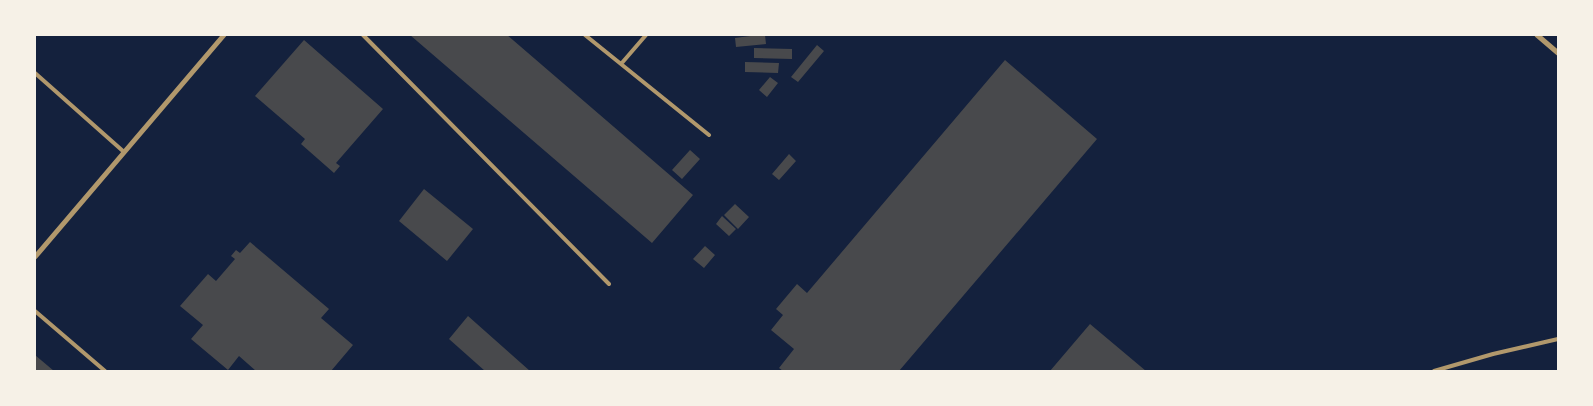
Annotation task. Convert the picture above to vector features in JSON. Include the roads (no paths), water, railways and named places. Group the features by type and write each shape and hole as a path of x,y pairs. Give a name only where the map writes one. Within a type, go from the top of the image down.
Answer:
{"street":[{"path":"35,257 224,35"},
{"path":"1537,35 1558,53"}],"lane":[{"path":"363,35 609,284"},
{"path":"585,35 709,135"},
{"path":"621,64 646,35"},
{"path":"35,73 124,152"},
{"path":"35,311 105,371"},
{"path":"1434,371 1493,354 1558,339"}]}
